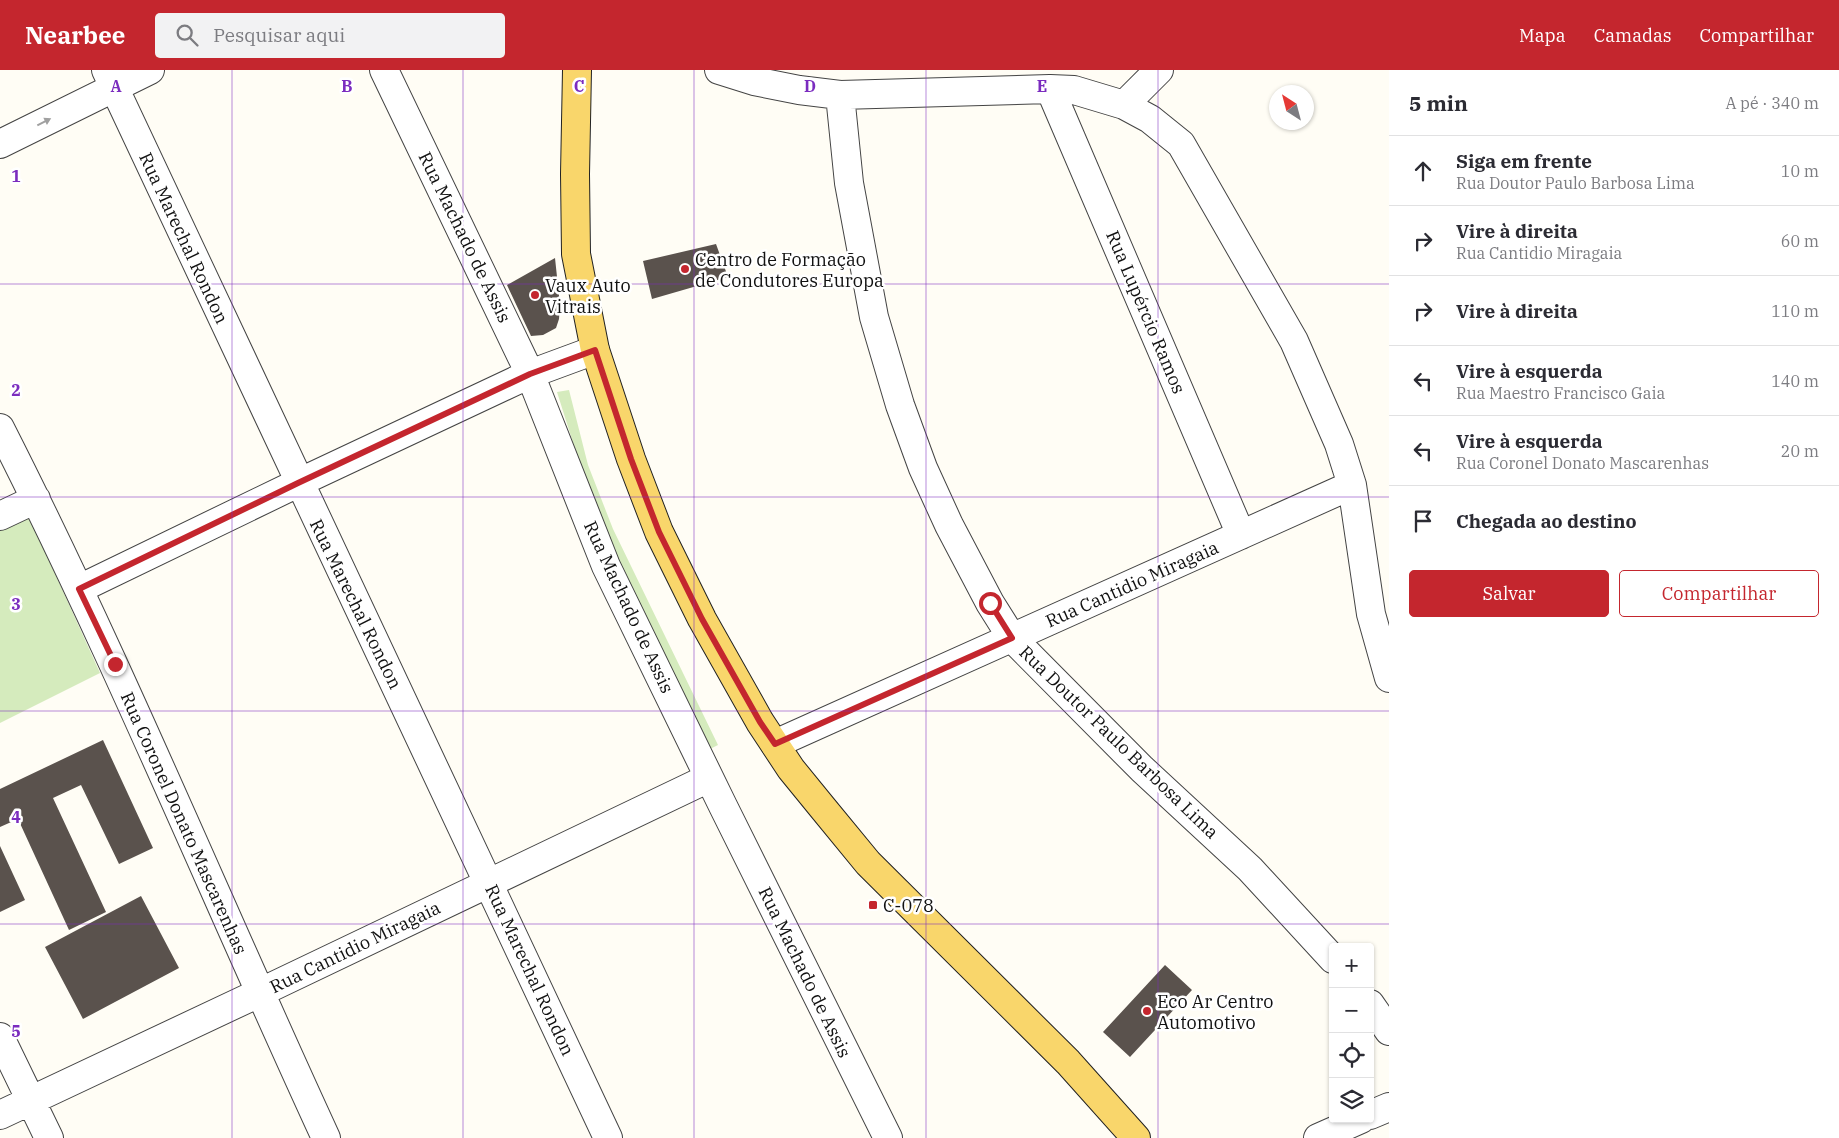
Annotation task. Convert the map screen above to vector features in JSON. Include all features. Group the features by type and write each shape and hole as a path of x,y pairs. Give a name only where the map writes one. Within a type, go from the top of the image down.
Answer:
{"main road":[{"path":"578,70 575,174 576,254 595,350 631,459 659,532 702,619 760,722 791,769 868,863 1068,1062 1136,1138"}],"street":[{"path":"0,144 110,78 150,70"},
{"name":"Rua Machado de Assis","path":"384,70 530,374 606,566 888,1138"},
{"path":"719,70 754,82 840,95 1074,90 1124,105 1150,119 1182,144 1294,341 1339,444 1352,485 1371,614 1389,678"},
{"path":"1124,105 1159,70"},
{"name":"Rua Marechal Rondon","path":"110,78 298,483 489,883 608,1138"},
{"name":"Rua Lupércio Ramos","path":"1050,90 1241,535"},
{"name":"Rua Doutor Paulo Barbosa Lima","path":"840,95 849,183 874,317 900,405 923,468 949,524 990,603 1012,638 1142,769 1250,869 1329,955"},
{"path":"79,589 530,374 595,350"},
{"name":"Rua Coronel Donato Mascarenhas","path":"0,428 115,664 259,993 326,1138"},
{"name":"Rua Cantidio Miragaia","path":"775,744 1352,485"},
{"path":"0,516 36,499"},
{"name":"Rua Cantidio Miragaia","path":"0,1115 709,778"},
{"path":"1374,1009 1389,1030"},
{"path":"0,1037 49,1138"},
{"path":"1374,1113 1389,1107"},
{"path":"1318,1138 1352,1123"}],"green space":[{"path":"569,390 588,465 613,529 718,745 710,749 602,526 557,392"},
{"path":"29,516 100,673 0,723 0,530"}],"building":[{"name":"Centro de Formação de Condutores Europa","path":"716,244 728,277 652,299 643,261"},
{"name":"Vaux Auto Vitrais","path":"555,258 560,305 559,319 556,328 543,335 531,336 507,285"},
{"path":"103,740 153,848 119,864 81,785 53,798 106,912 69,930 18,819 0,827 0,789"},
{"path":"0,846 25,900 0,912"},
{"path":"141,896 179,968 83,1019 45,947"},
{"name":"Eco Ar Centro Automotivo","path":"1165,965 1192,990 1130,1057 1103,1032"}],"place":[{"name":"Centro de Formação de Condutores Europa","path":"685,269"},
{"name":"Vaux Auto Vitrais","path":"535,295"},
{"name":"C-078","path":"873,905"},
{"name":"Eco Ar Centro Automotivo","path":"1147,1011"}],"route":[{"path":"115,664 79,589 530,374 595,350 631,459 659,532 702,619 760,722 775,744 1012,638 990,603"}]}
